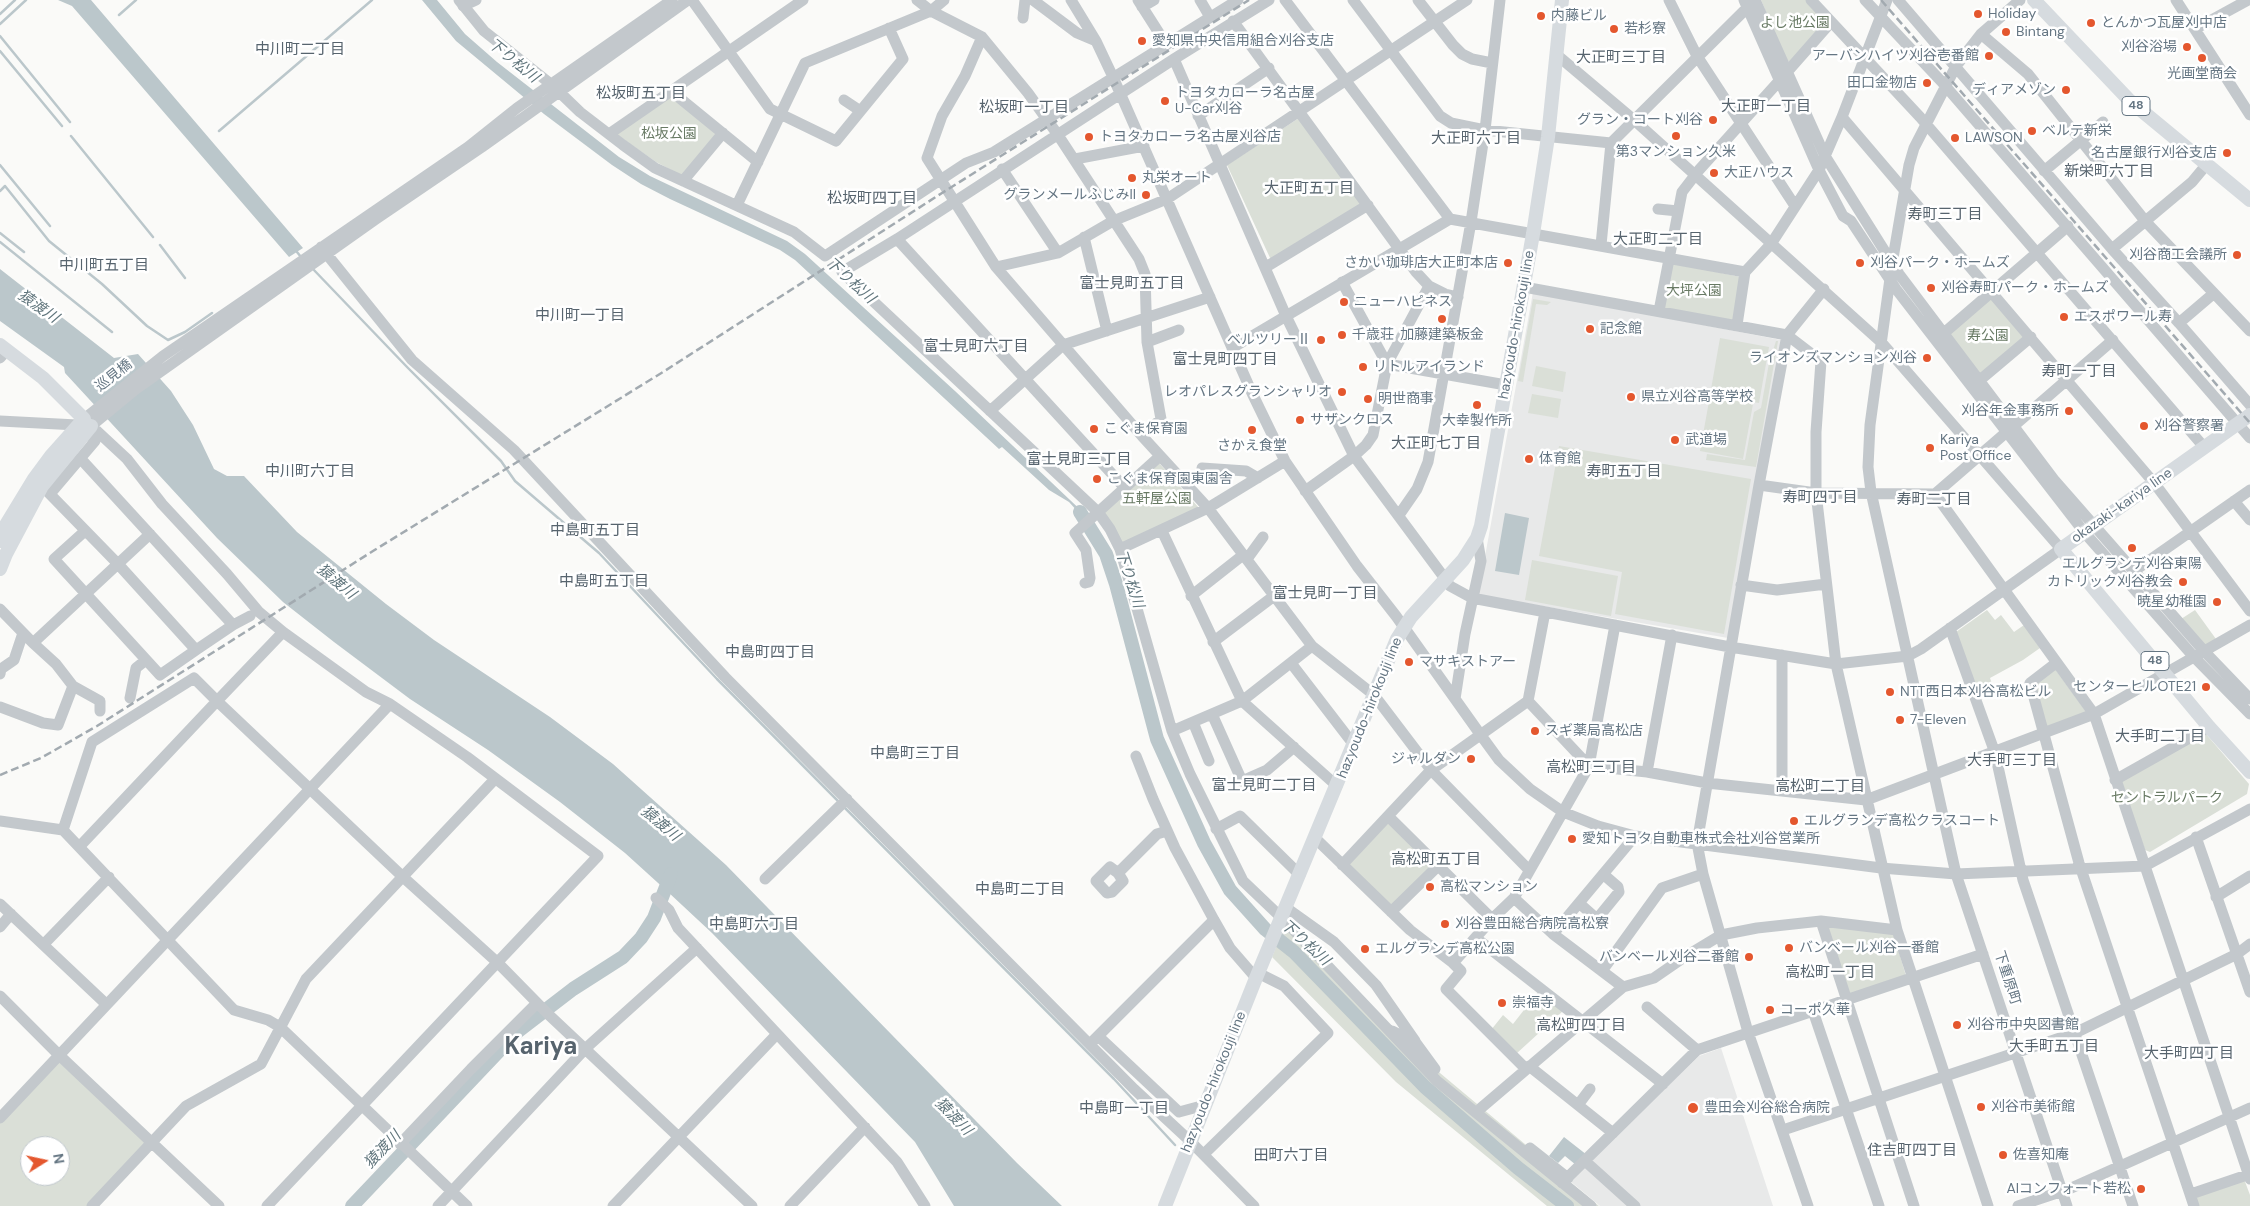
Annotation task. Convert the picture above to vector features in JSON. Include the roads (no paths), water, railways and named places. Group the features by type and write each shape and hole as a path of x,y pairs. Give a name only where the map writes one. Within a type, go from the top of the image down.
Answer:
{"main road":[{"name":"hazyoudo-hirokouji line","path":"1165,1206 1282,914 1404,627 1463,560 1477,538 1481,526 1524,287 1548,137 1562,0"},
{"name":"48","path":"2034,0 2130,101 2250,200"},
{"path":"2,351 43,378 86,426"},
{"name":"okazaki-kariya line","path":"2250,415 2061,549 2209,726 2250,772"},
{"path":"0,569 6,554 86,426"},
{"path":"0,541 3,521 51,456 86,426"}],"street":[{"path":"476,0 461,3 484,31 608,134 655,168 794,232 825,256 966,163 994,152 1238,0"},
{"path":"555,89 672,0"},
{"path":"86,426 168,368 312,258 468,147 688,0"},
{"path":"692,0 770,109 836,141 903,59 889,28"},
{"path":"608,134 803,0"},
{"path":"917,0 931,11 982,37 1046,118 1075,159 1139,259 1145,274 1147,342 1161,419 1142,436"},
{"path":"737,205 805,63 931,11 944,0"},
{"path":"1023,18 1024,0"},
{"path":"1033,0 1077,33 1096,41"},
{"path":"1071,0 1096,41 1121,94 1232,348 1285,461 1357,566 1404,627 1499,760 1530,789 1564,812 1598,826 1634,836 1881,868 1956,874 2144,866 2250,810"},
{"path":"1154,0 1140,4 1166,44"},
{"path":"1200,0 1210,17"},
{"path":"1269,0 1002,169 897,239 842,272 1096,514 1120,549 1172,731 1216,829 1243,881 1282,914 1437,1081 1565,1180"},
{"path":"1285,0 1450,219"},
{"path":"1353,0 1440,116 1451,123 1485,130 1611,143"},
{"path":"1418,0 1462,54 1472,59 1492,64"},
{"path":"996,267 1058,253 1113,221 1167,200 1467,0"},
{"path":"1399,514 1417,488 1428,462 1471,222 1485,130 1500,0"},
{"path":"1669,0 1697,56 1795,206"},
{"path":"1812,0 1925,123 2204,447"},
{"path":"1865,0 1945,86 2250,438"},
{"path":"1736,325 1745,272 1771,244 1819,170 1842,117 1887,0"},
{"path":"1898,0 2044,171 2179,322 2250,405"},
{"name":"下重原町","path":"2020,0 1981,34 1956,66 1925,123 1914,148 1892,264 1868,448 1871,492 1956,874 2067,1206"},
{"path":"2176,0 2250,115"},
{"path":"2195,29 2248,0"},
{"path":"1601,245 1611,143 1750,2 1784,76 1825,156 1892,264 1980,380 2010,430"},
{"path":"1077,33 1086,29 1084,21"},
{"path":"1234,21 1416,272 1429,286 1445,294 1458,297"},
{"path":"1659,311 1682,192 1831,22"},
{"path":"1981,34 2028,74 2146,222 2250,331"},
{"path":"982,37 965,76 942,116 927,158 996,267 1062,346 1208,508 1312,646 1374,695 1431,770 1529,870"},
{"path":"1174,59 1286,316 1354,456 1399,514 1450,586 1472,598 1730,647 1836,664 1908,656 1921,649 2061,549 1882,343 1634,120 1556,55"},
{"path":"1198,116 1269,68"},
{"path":"1784,76 1819,170 1843,216 1851,221 1891,281 2010,430 2055,481 2089,529 2250,714"},
{"path":"671,91 758,162"},
{"path":"844,100 860,110"},
{"path":"1842,117 1905,188 2155,484 2250,611"},
{"path":"2044,171 2103,122"},
{"path":"683,181 723,134"},
{"path":"1075,159 1144,146"},
{"path":"2112,249 2192,182 2207,164"},
{"path":"1002,169 1058,253"},
{"path":"1266,267 1368,205"},
{"path":"1658,209 1678,211"},
{"path":"1232,348 1450,219 1745,272"},
{"path":"1944,333 2068,226"},
{"path":"1084,237 1107,331"},
{"path":"897,239 1124,487"},
{"path":"324,251 412,360 514,450 844,803 1094,1040 1143,1079 1180,1112 1205,1105"},
{"name":"巡見橋","path":"86,426 163,356 298,269"},
{"path":"1342,282 1387,364"},
{"path":"1305,491 1354,456 1366,445 1373,435 1387,364 1429,286"},
{"path":"1524,287 1787,335 1822,361 1816,432 1816,493 1836,664 1881,868 1897,930 1911,978 1988,1206"},
{"path":"1808,1206 1748,1032 1703,874 1697,843 1730,647 1787,335 1824,289"},
{"path":"2179,322 2213,294"},
{"path":"990,411 1062,346 1210,297"},
{"path":"1147,342 1179,330"},
{"path":"1980,380 2031,337"},
{"path":"1759,485 1816,493 1935,494 2113,340"},
{"path":"1387,364 1506,385"},
{"path":"0,422 86,426 127,459 162,504 227,574 259,612 283,632 366,692 390,704 598,856 267,1206"},
{"path":"86,426 94,441 80,458 46,490 118,564 196,650"},
{"path":"1084,583 1089,582 1090,578 1086,550 1076,533 1160,456"},
{"path":"80,458 234,625"},
{"path":"1120,549 1208,508 1285,461"},
{"path":"1202,468 1246,471 1258,478"},
{"path":"2134,572 2250,490"},
{"path":"1935,494 2094,714 2249,1176 2191,1194"},
{"path":"2234,501 2250,520"},
{"path":"2089,529 2134,572 2199,654 2250,699"},
{"path":"85,530 54,559 160,674 250,616"},
{"path":"1162,531 1242,701 1337,786"},
{"path":"33,643 150,534"},
{"path":"1191,596 1245,557 1263,537"},
{"path":"1455,699 1472,598 1481,560 1477,538"},
{"path":"1741,585 1777,590 1826,584"},
{"path":"1213,642 1274,596"},
{"path":"0,609 56,664 73,686 100,701 100,712"},
{"path":"1342,864 1431,770 1528,701 1545,612"},
{"path":"1453,963 1492,919 1514,898 1589,766 1615,625"},
{"path":"1528,701 1589,766 1647,772 1707,783 1866,800 2094,714 2250,625"},
{"path":"1950,628 1996,752 2021,872 2133,1206"},
{"path":"80,846 283,632"},
{"path":"0,674 1,669 14,660 24,633"},
{"path":"1647,772 1672,635"},
{"path":"1172,731 1242,701 1312,646"},
{"path":"1782,655 1782,791"},
{"path":"130,698 136,668 146,660"},
{"path":"1291,662 1354,745"},
{"path":"2056,663 2030,683 2082,870 2194,1206"},
{"path":"63,830 92,742 194,678 403,877 498,963 549,1015 752,1206"},
{"path":"0,707 43,723 58,725 73,686"},
{"path":"0,1118 390,704"},
{"path":"1212,714 1242,781 1266,770 1294,747"},
{"path":"1193,722 1209,761"},
{"path":"2115,780 2209,726"},
{"path":"1136,756 1167,831 1230,948 1257,975 1284,986 1328,1033 1204,1154"},
{"path":"92,1206 186,1106 261,1064 306,980 495,779"},
{"path":"765,879 844,803"},
{"path":"1216,829 1240,816 1300,875"},
{"path":"1388,816 1492,919"},
{"path":"0,821 63,830 234,1010 268,1020 280,1027 400,1144 467,1206"},
{"path":"1118,873 1157,834 1167,831"},
{"path":"1553,934 1634,836"},
{"path":"2196,837 2250,992"},
{"path":"1315,838 1410,930 1461,971 1446,989 1528,1068 1613,1133"},
{"path":"1391,912 1438,866"},
{"path":"1579,903 1597,918 1619,892 1618,887 1603,874"},
{"path":"1602,971 1662,888 1703,874"},
{"path":"2216,897 2250,876"},
{"path":"44,944 109,877"},
{"path":"656,898 669,910 678,928 897,1162 925,1206"},
{"path":"1514,898 1553,934 1623,987"},
{"path":"0,904 106,1004"},
{"path":"0,927 12,914"},
{"path":"1282,914 1334,942 1370,979 1427,1060 1441,1075 1565,1180 1591,1206"},
{"path":"1094,1040 1214,920"},
{"path":"1481,1108 1623,987 1654,978 1721,935 1757,928 1821,921 1897,930"},
{"path":"1821,921 1914,1206"},
{"path":"1476,938 1663,1084"},
{"path":"1783,1130 2075,1033 2237,954 2250,944"},
{"path":"438,1206 586,1048 697,948"},
{"path":"1565,1180 1697,1050 1983,954"},
{"path":"0,996 59,1055 219,1206"},
{"path":"400,1144 471,1068 538,1004"},
{"path":"1647,1007 1697,1050"},
{"path":"1813,1011 1879,1206"},
{"path":"1385,1027 1416,1043"},
{"path":"614,1206 777,1034"},
{"path":"1094,1040 1134,1089 1204,1154 1254,1206"},
{"path":"1134,1089 1143,1079"},
{"path":"1578,1105 1590,1089"},
{"path":"2018,1206 2062,1192 2250,1108"},
{"path":"790,1206 864,1127"},
{"path":"1585,1161 1635,1206"}],"water":[{"path":"58,0 91,0 303,248 289,257 72,6"},
{"path":"422,0 437,0 465,34 497,62 619,157 650,176 787,241 805,254 955,391 1089,518 1082,524 1079,513 1069,502 1049,490 1002,447 999,449 795,260 780,250 641,184 612,165 544,114 456,41"},
{"path":"0,269 114,358 138,354 171,391 193,425 214,469 227,476 244,476 297,532 386,604 434,640 550,717 613,764 726,865 1017,1163 1062,1206 954,1206 915,1142 712,933 625,853 560,802 488,750 410,699 334,642 283,602 217,538 65,373 64,367 0,321"},
{"path":"1505,513 1529,518 1519,575 1495,571"},
{"path":"1564,1137 1587,1155 1576,1165 1565,1156 1558,1163 1549,1156"}],"waterway":[{"path":"0,14 15,0"},
{"path":"0,24 26,0"},
{"path":"119,15 136,0"},
{"path":"219,131 372,0"},
{"path":"0,36 70,122"},
{"path":"0,51 62,126"},
{"path":"71,136 153,237"},
{"path":"0,165 50,226"},
{"path":"0,191 5,186 49,241 102,284 147,326 168,340 185,332 212,313"},
{"path":"0,233 24,252"},
{"path":"0,242 112,332"},
{"path":"160,245 185,278"},
{"path":"297,252 301,257"},
{"path":"312,268 501,461 515,481 599,553 717,679 840,803"},
{"name":"下り松川","path":"1080,512 1106,554 1116,584 1157,739 1204,843 1230,890 1265,929 1294,952 1425,1087 1518,1168 1567,1206"},
{"path":"844,807 1114,1079 1175,1145"},
{"name":"猿渡川","path":"352,1206 517,1032 573,989 623,957 641,938 654,918 671,874"}],"railway":[{"path":"0,775 41,758 97,726 373,551 663,372 942,193 1249,0"},
{"path":"1881,0 2250,423"}],"place":[{"name":"Holiday","path":"1978,14"},
{"name":"内藤ビル","path":"1541,16"},
{"name":"とんかつ瓦屋刈中店","path":"2091,23"},
{"name":"若杉寮","path":"1614,29"},
{"name":"Bintang","path":"2006,32"},
{"name":"愛知県中央信用組合刈谷支店","path":"1142,41"},
{"name":"刈谷浴場","path":"2187,47"},
{"name":"アーバンハイツ刈谷壱番館","path":"1989,56"},
{"name":"光画堂商会","path":"2202,58"},
{"name":"田口金物店","path":"1927,83"},
{"name":"ディアメゾン","path":"2066,90"},
{"name":"トヨタカローラ名古屋 U-Car刈谷","path":"1165,101"},
{"name":"グラン・コート刈谷","path":"1713,120"},
{"name":"ベルテ新栄","path":"2032,131"},
{"name":"第3マンション久米","path":"1676,136"},
{"name":"トヨタカローラ名古屋刈谷店","path":"1089,137"},
{"name":"LAWSON","path":"1955,138"},
{"name":"名古屋銀行刈谷支店","path":"2227,153"},
{"name":"大正ハウス","path":"1714,173"},
{"name":"丸栄オート","path":"1132,178"},
{"name":"グランメールふじみII","path":"1146,195"},
{"name":"刈谷商工会議所","path":"2237,255"},
{"name":"さかい珈琲店大正町本店","path":"1508,263"},
{"name":"刈谷パーク・ホームズ","path":"1860,263"},
{"name":"刈谷寿町パーク・ホームズ","path":"1931,288"},
{"name":"ニューハピネス","path":"1344,302"},
{"name":"エスポワール寿","path":"2064,317"},
{"name":"加藤建築板金","path":"1442,319"},
{"name":"記念館","path":"1590,329"},
{"name":"千歳荘","path":"1342,335"},
{"name":"ベルツリーⅡ","path":"1321,340"},
{"name":"ライオンズマンション刈谷","path":"1927,358"},
{"name":"リトルアイランド","path":"1363,367"},
{"name":"レオパレスグランシャリオ","path":"1342,392"},
{"name":"県立刈谷高等学校","path":"1631,397"},
{"name":"明世商事","path":"1368,399"},
{"name":"大幸製作所","path":"1477,405"},
{"name":"刈谷年金事務所","path":"2069,411"},
{"name":"サザンクロス","path":"1300,420"},
{"name":"刈谷警察署","path":"2144,426"},
{"name":"こぐま保育園","path":"1094,429"},
{"name":"さかえ食堂","path":"1252,430"},
{"name":"武道場","path":"1675,440"},
{"name":"Kariya Post Office","path":"1930,448"},
{"name":"体育館","path":"1529,459"},
{"name":"こぐま保育園東園舎","path":"1097,479"},
{"name":"エルグランデ刈谷東陽","path":"2132,548"},
{"name":"カトリック刈谷教会","path":"2183,582"},
{"name":"暁星幼稚園","path":"2217,602"},
{"name":"マサキストアー","path":"1409,662"},
{"name":"センターヒルOTE21","path":"2206,687"},
{"name":"NTT西日本刈谷高松ビル","path":"1890,692"},
{"name":"7-Eleven","path":"1900,720"},
{"name":"スギ薬局高松店","path":"1535,731"},
{"name":"ジャルダン","path":"1471,759"},
{"name":"エルグランデ高松クラスコート","path":"1794,821"},
{"name":"愛知トヨタ自動車株式会社刈谷営業所","path":"1572,839"},
{"name":"高松マンション","path":"1430,887"},
{"name":"刈谷豊田総合病院高松寮","path":"1445,924"},
{"name":"バンベール刈谷一番館","path":"1789,948"},
{"name":"エルグランデ高松公園","path":"1365,949"},
{"name":"バンベール刈谷二番館","path":"1749,957"},
{"name":"崇福寺","path":"1502,1003"},
{"name":"コーポ久華","path":"1770,1010"},
{"name":"刈谷市中央図書館","path":"1957,1025"},
{"name":"刈谷市美術館","path":"1981,1107"},
{"name":"豊田会刈谷総合病院","path":"1693,1108"},
{"name":"佐喜知庵","path":"2003,1155"},
{"name":"AIコンフォート若松","path":"2141,1189"}],"district":[{"name":"中川町二丁目","path":"300,50"},
{"name":"大正町三丁目","path":"1621,58"},
{"name":"松坂町五丁目","path":"641,94"},
{"name":"大正町一丁目","path":"1766,107"},
{"name":"松坂町一丁目","path":"1024,108"},
{"name":"大正町六丁目","path":"1476,139"},
{"name":"新栄町六丁目","path":"2109,172"},
{"name":"大正町五丁目","path":"1309,189"},
{"name":"松坂町四丁目","path":"872,199"},
{"name":"寿町三丁目","path":"1945,215"},
{"name":"大正町二丁目","path":"1658,240"},
{"name":"中川町五丁目","path":"104,266"},
{"name":"富士見町五丁目","path":"1132,284"},
{"name":"中川町一丁目","path":"580,316"},
{"name":"富士見町六丁目","path":"976,347"},
{"name":"富士見町四丁目","path":"1225,360"},
{"name":"寿町一丁目","path":"2079,372"},
{"name":"大正町七丁目","path":"1436,444"},
{"name":"富士見町三丁目","path":"1079,460"},
{"name":"中川町六丁目","path":"310,472"},
{"name":"寿町五丁目","path":"1624,472"},
{"name":"寿町四丁目","path":"1820,498"},
{"name":"寿町二丁目","path":"1934,500"},
{"name":"中島町五丁目","path":"595,531"},
{"name":"中島町五丁目","path":"604,582"},
{"name":"富士見町一丁目","path":"1325,594"},
{"name":"中島町四丁目","path":"770,653"},
{"name":"大手町二丁目","path":"2160,737"},
{"name":"中島町三丁目","path":"915,754"},
{"name":"大手町三丁目","path":"2012,761"},
{"name":"高松町三丁目","path":"1591,768"},
{"name":"富士見町二丁目","path":"1264,786"},
{"name":"高松町二丁目","path":"1820,787"},
{"name":"高松町五丁目","path":"1436,860"},
{"name":"中島町二丁目","path":"1020,890"},
{"name":"中島町六丁目","path":"754,925"},
{"name":"高松町一丁目","path":"1830,973"},
{"name":"高松町四丁目","path":"1581,1026"},
{"name":"大手町五丁目","path":"2054,1047"},
{"name":"Kariya","path":"541,1048"},
{"name":"大手町四丁目","path":"2189,1054"},
{"name":"中島町一丁目","path":"1124,1109"},
{"name":"住吉町四丁目","path":"1912,1151"},
{"name":"田町六丁目","path":"1291,1156"}],"park label":[{"name":"よし池公園","path":"1795,23"},
{"name":"松坂公園","path":"669,134"},
{"name":"大坪公園","path":"1694,291"},
{"name":"寿公園","path":"1988,336"},
{"name":"五軒屋公園","path":"1157,499"},
{"name":"セントラルパーク","path":"2167,798"}]}
